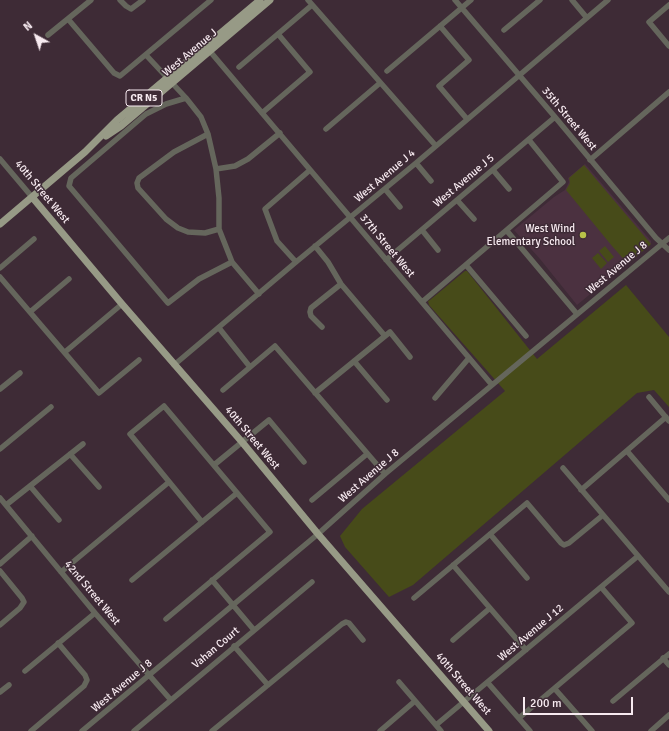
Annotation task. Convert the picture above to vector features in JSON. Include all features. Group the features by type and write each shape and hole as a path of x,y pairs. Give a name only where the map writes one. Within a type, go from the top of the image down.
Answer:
{"main road":[{"name":"West Avenue J","path":"0,224 85,152 117,120 169,80 260,0"},
{"name":"West Avenue J","path":"207,48 270,0"},
{"name":"40th Street West","path":"32,197 174,365 242,442 318,534 489,731"}],"street":[{"path":"48,35 91,0"},
{"path":"120,0 132,9 143,0"},
{"path":"68,19 114,74 120,76 211,0"},
{"path":"308,0 436,146"},
{"name":"35th Street West","path":"455,0 656,238 669,250"},
{"path":"387,71 470,0"},
{"path":"504,30 540,0"},
{"path":"572,0 587,18"},
{"name":"West Avenue J 4","path":"174,365 608,0"},
{"path":"239,67 312,5"},
{"path":"669,5 649,22 669,46"},
{"path":"440,26 469,60 439,86 468,119"},
{"path":"262,113 310,72 278,34"},
{"name":"37th Street West","path":"207,48 492,385"},
{"path":"146,55 186,98 201,117 208,134 216,169 219,198 219,229 232,262 259,294"},
{"path":"326,129 380,83"},
{"path":"590,160 669,92"},
{"path":"186,98 166,104 146,114 72,178 69,186 168,303 199,279 232,262"},
{"name":"West Avenue J 5","path":"386,260 555,117"},
{"path":"216,169 235,166 248,160 280,133"},
{"path":"208,134 174,152 139,178 137,183 138,188 166,219 178,228 188,232 205,233 219,229"},
{"path":"422,302 564,182 528,140"},
{"name":"40th Street West","path":"0,159 32,197"},
{"path":"416,163 430,181"},
{"path":"296,262 277,241 265,209 310,170"},
{"path":"493,170 509,189"},
{"path":"385,189 400,207"},
{"path":"457,200 474,219"},
{"path":"422,230 438,250"},
{"path":"507,231 577,314"},
{"name":"West Avenue J 8","path":"82,731 318,534 385,474 669,238"},
{"path":"0,268 34,239"},
{"path":"315,246 328,262 341,284 410,357"},
{"path":"466,265 526,336"},
{"path":"0,277 99,393 139,360"},
{"path":"30,312 69,279"},
{"path":"322,327 312,316 310,312 311,308 341,284"},
{"path":"65,352 122,304"},
{"path":"219,328 250,367"},
{"path":"315,393 387,334"},
{"path":"223,390 275,346 385,474"},
{"path":"435,398 469,358"},
{"path":"354,361 387,400"},
{"path":"0,389 20,373"},
{"path":"581,490 667,419 649,397"},
{"path":"166,619 270,532 164,406 130,434 202,522"},
{"path":"0,449 51,407"},
{"path":"214,465 269,420 304,462"},
{"path":"6,505 82,444"},
{"path":"627,451 669,500"},
{"path":"70,454 99,487"},
{"path":"312,500 367,454"},
{"path":"563,468 669,592"},
{"path":"61,572 169,482"},
{"path":"30,486 58,520"},
{"path":"132,580 237,493"},
{"name":"42nd Street West","path":"0,498 95,613 170,699"},
{"path":"414,598 527,503 564,545 569,543 603,514"},
{"path":"490,534 527,578"},
{"path":"0,564 32,536"},
{"name":"West Avenue J 12","path":"436,725 638,556"},
{"path":"453,565 526,650"},
{"path":"0,571 24,602 20,608 0,625"},
{"path":"212,580 254,630"},
{"name":"Vahan Court","path":"134,731 170,699 312,582"},
{"path":"519,718 632,623 601,587"},
{"path":"453,640 490,608"},
{"path":"25,671 95,613"},
{"path":"212,731 342,624 346,622 349,623 364,640"},
{"path":"31,731 84,686 87,680 85,675 58,644"},
{"path":"234,646 268,685"},
{"path":"613,701 669,654"},
{"path":"664,658 669,665"},
{"path":"399,682 441,731"},
{"path":"488,682 530,731"},
{"path":"0,692 9,685"},
{"path":"555,689 592,731"},
{"path":"380,731 415,701"},
{"path":"651,731 669,715"}],"shaded area":[{"name":"West Wind Elementary School","path":"585,164 651,241 651,244 577,305 540,259 514,230 554,197 565,190 569,182 568,178"}],"green space":[{"path":"584,165 651,244 628,264 566,190 570,183 569,178"},
{"path":"605,246 614,257 608,262 599,251"},
{"path":"598,253 607,263 601,269 592,258"},
{"path":"465,271 467,271 537,359 626,285 669,337 669,407 654,390 637,393 413,585 389,597 345,547 340,536 362,509 505,391 429,305 428,301"}],"place":[{"name":"West Wind Elementary School","path":"583,235"}]}
